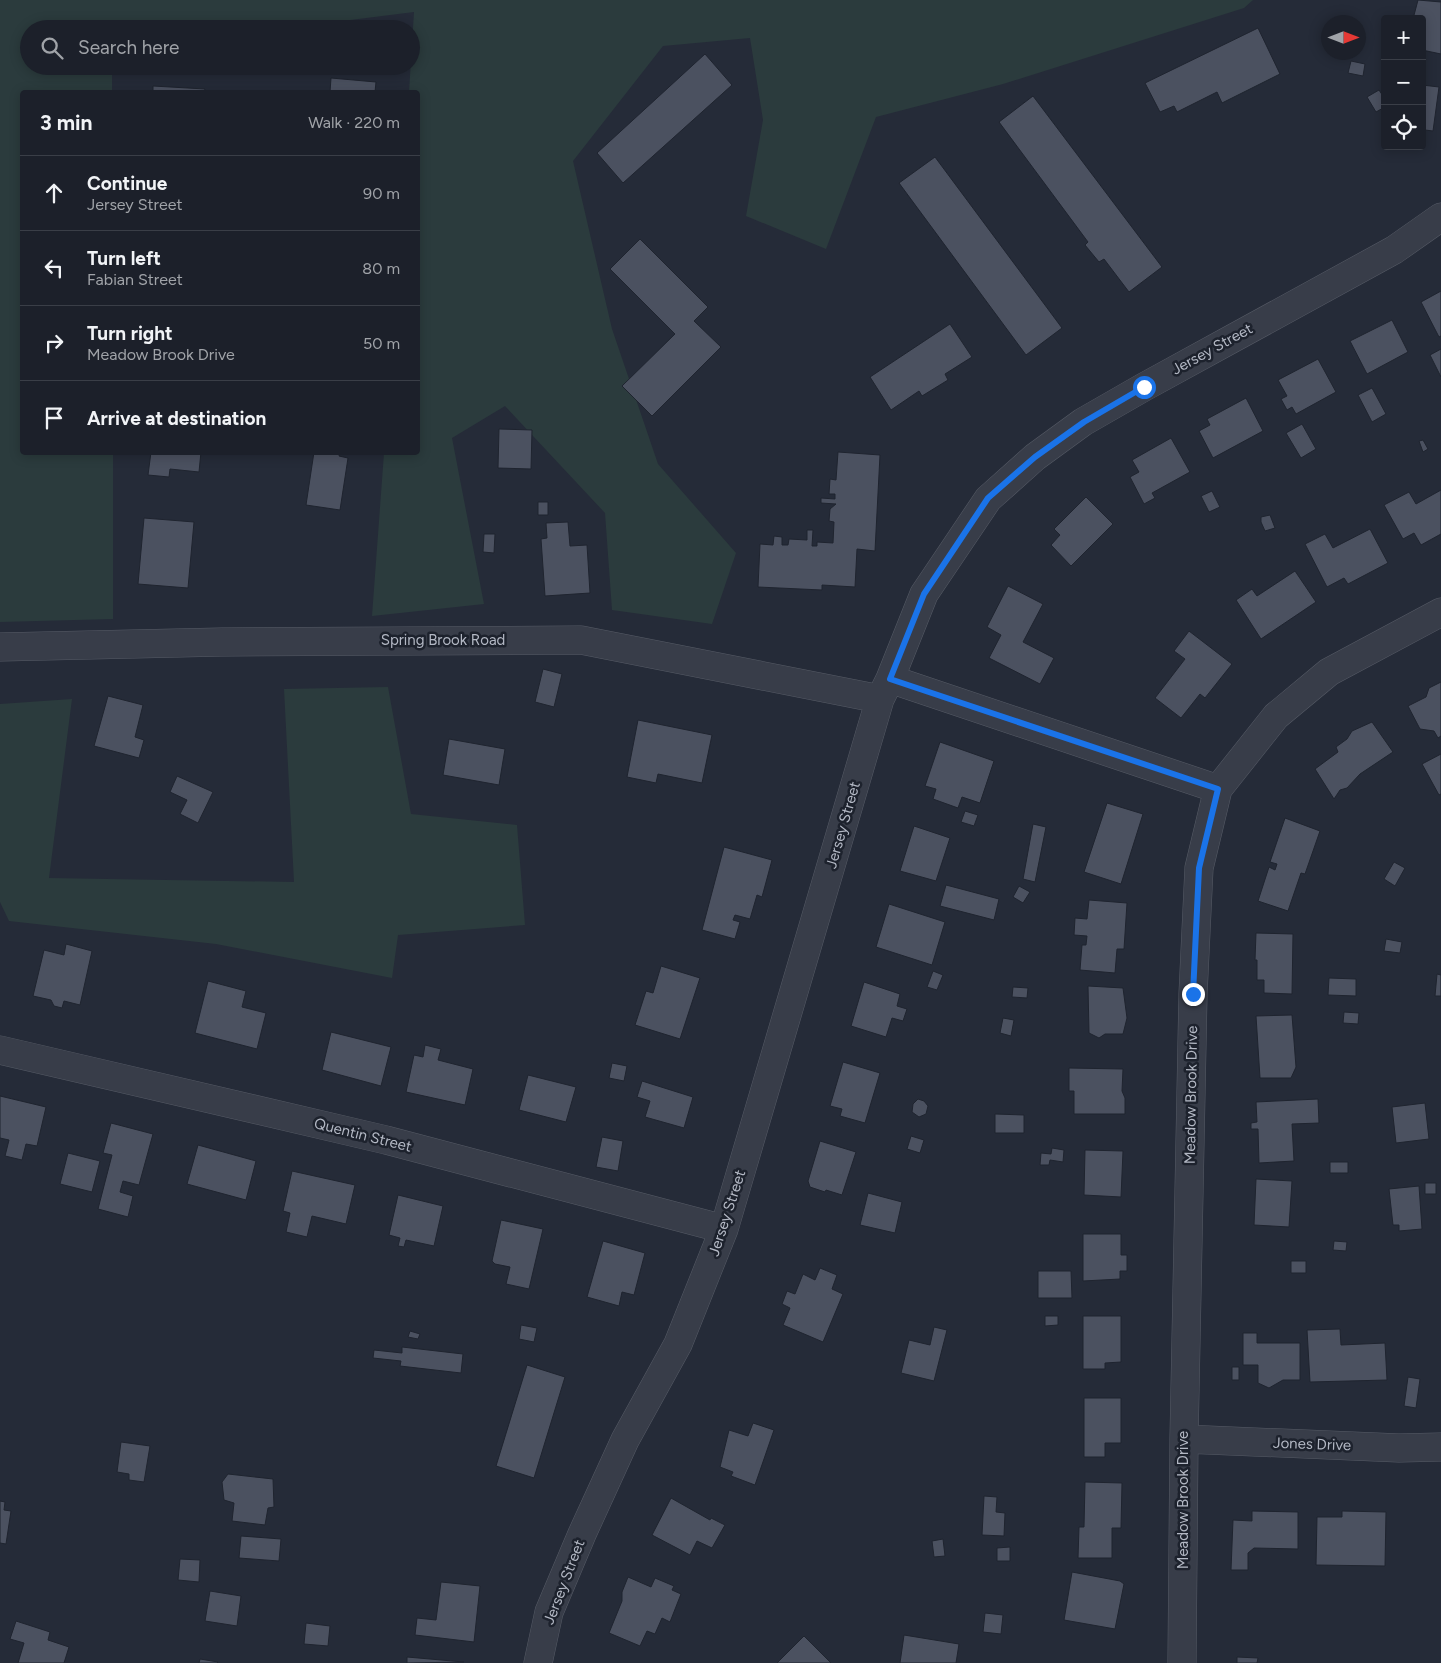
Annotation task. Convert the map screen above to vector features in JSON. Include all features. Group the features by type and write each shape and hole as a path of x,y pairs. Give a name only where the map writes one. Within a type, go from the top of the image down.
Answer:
{"street":[{"name":"Jersey Street","path":"538,1663 549,1612 582,1534 625,1440 678,1344 724,1229 885,689 924,594 988,498 1035,457 1084,422 1394,250 1441,217"},
{"name":"Meadow Brook Drive","path":"1182,1663 1184,1439 1193,994 1199,868 1218,789 1276,716 1329,672 1441,612"},
{"name":"Spring Brook Road","path":"0,646 242,642 581,640 885,689 1218,789"},
{"name":"Quentin Street","path":"0,1050 386,1140 724,1229"},
{"name":"Jones Drive","path":"1184,1439 1399,1448 1441,1447"}],"shaded area":[{"path":"0,0 1253,0 1244,8 1003,84 876,117 826,249 746,216 763,120 750,38 663,46 573,161 612,329 658,464 736,553 712,624 612,610 605,513 505,406 452,438 484,604 372,616 384,455 420,455 420,90 409,90 410,75 420,75 420,20 414,20 414,12 350,20 20,20 20,75 112,75 112,90 20,90 20,455 113,455 113,619 0,622"},
{"path":"388,687 411,814 517,825 525,925 398,935 392,978 216,944 9,921 0,902 0,704 72,699 49,878 294,882 284,689"}],"building":[{"path":"1418,0 1441,2 1441,54 1426,51 1426,15 1414,15"},
{"path":"1258,28 1280,74 1222,103 1217,92 1177,112 1174,106 1160,112 1145,83"},
{"path":"705,54 732,85 623,183 597,153"},
{"path":"1351,61 1365,64 1363,76 1348,73"},
{"path":"331,78 376,82 375,90 330,90"},
{"path":"1426,85 1439,87 1433,131 1426,130"},
{"path":"153,86 205,89 205,90 153,90"},
{"path":"1379,90 1381,93 1381,109 1376,112 1367,97"},
{"path":"1033,96 1162,267 1129,292 1104,259 1099,262 1085,245 1088,242 999,122"},
{"path":"935,157 1062,328 1026,355 899,183"},
{"path":"640,239 708,307 694,321 721,347 652,416 622,386 675,334 610,269"},
{"path":"1441,291 1441,336 1439,337 1421,302"},
{"path":"1392,320 1408,352 1367,374 1350,341"},
{"path":"950,324 972,357 945,374 948,380 922,396 919,391 891,410 870,377"},
{"path":"1441,349 1441,377 1430,355"},
{"path":"1318,359 1336,392 1296,414 1292,407 1287,410 1281,399 1287,396 1278,380"},
{"path":"1372,388 1386,414 1372,422 1358,395"},
{"path":"1246,398 1263,431 1213,458 1199,431 1210,425 1207,419"},
{"path":"1302,424 1316,449 1301,458 1286,433"},
{"path":"499,429 532,430 531,469 498,468"},
{"path":"1171,438 1190,472 1152,493 1155,498 1144,504 1130,477 1139,472 1132,460"},
{"path":"1423,440 1428,449 1423,452 1419,441"},
{"path":"838,452 880,455 875,551 857,549 855,587 822,585 822,590 758,587 760,544 773,545 774,536 782,537 782,545 788,545 789,539 807,540 807,530 813,530 812,546 817,546 817,542 833,543 834,522 829,521 830,509 836,504 821,503 821,498 835,499 835,494 829,494 830,479 836,480"},
{"path":"151,455 201,455 199,472 170,469 169,477 148,475"},
{"path":"314,455 339,455 348,458 340,510 306,505"},
{"path":"1441,490 1441,534 1421,545 1414,533 1403,539 1384,505 1409,492 1416,504"},
{"path":"1212,491 1220,507 1209,512 1201,496"},
{"path":"1086,497 1113,524 1071,566 1051,545 1060,535 1054,529"},
{"path":"538,502 548,502 548,515 538,515"},
{"path":"1270,515 1275,528 1265,531 1261,517"},
{"path":"144,518 194,522 188,588 138,584"},
{"path":"568,522 570,546 587,545 590,593 545,596 541,539 547,538 546,523"},
{"path":"1370,529 1388,563 1348,584 1344,578 1327,587 1305,544 1325,534 1333,548"},
{"path":"484,534 495,534 494,553 483,552"},
{"path":"1295,571 1316,602 1261,639 1236,600 1252,589 1257,596"},
{"path":"1008,586 1043,604 1023,642 1054,658 1040,684 989,658 1001,635 987,627"},
{"path":"1189,631 1232,664 1205,698 1200,694 1181,718 1155,698 1185,659 1174,651"},
{"path":"543,669 562,674 554,707 535,702"},
{"path":"1441,682 1441,736 1438,738 1434,731 1420,729 1408,706 1426,697 1429,688"},
{"path":"108,696 143,705 135,737 144,740 139,758 94,746"},
{"path":"638,720 712,735 702,783 658,774 656,783 627,777"},
{"path":"1372,722 1393,752 1360,774 1347,788 1340,790 1334,799 1315,769 1338,752 1336,747 1347,739 1352,731"},
{"path":"449,739 505,749 499,785 443,775"},
{"path":"940,742 994,761 980,803 962,797 958,808 933,799 936,789 925,786"},
{"path":"1441,754 1441,794 1439,795 1422,764"},
{"path":"177,776 213,792 198,823 180,814 187,800 170,792"},
{"path":"1107,803 1143,814 1121,884 1084,872"},
{"path":"965,811 978,815 974,826 961,822"},
{"path":"1285,818 1320,831 1305,874 1301,873 1288,911 1258,901 1269,867 1275,870 1277,864 1270,862"},
{"path":"1033,824 1046,827 1035,882 1023,879"},
{"path":"914,826 950,838 936,881 900,871"},
{"path":"724,847 772,860 762,897 757,895 750,919 735,915 733,920 740,922 735,939 702,930"},
{"path":"1394,862 1405,868 1395,886 1384,879"},
{"path":"946,885 999,899 994,920 940,906"},
{"path":"1019,886 1030,892 1023,903 1013,897"},
{"path":"1089,900 1127,903 1124,949 1117,949 1115,973 1080,970 1082,945 1086,945 1087,936 1074,935 1075,918 1087,919"},
{"path":"889,904 945,922 932,965 876,947"},
{"path":"1256,933 1293,934 1292,994 1264,993 1264,980 1257,980 1257,960 1255,960"},
{"path":"1386,939 1402,942 1400,953 1384,951"},
{"path":"66,944 92,951 80,1005 64,1001 62,1008 54,1006 51,1000 33,996 44,950 64,955"},
{"path":"661,966 700,978 680,1039 635,1025 646,991 653,993"},
{"path":"933,971 943,975 937,990 927,987"},
{"path":"1437,974 1441,975 1441,996 1435,996"},
{"path":"1329,978 1356,979 1356,996 1328,995"},
{"path":"208,981 246,991 242,1007 266,1013 257,1049 195,1033"},
{"path":"864,982 900,994 897,1006 907,1009 903,1021 892,1018 886,1037 851,1026"},
{"path":"1088,986 1123,988 1127,1018 1123,1034 1105,1034 1099,1038 1089,1033"},
{"path":"1013,987 1028,988 1027,998 1012,997"},
{"path":"1344,1012 1359,1013 1358,1024 1343,1023"},
{"path":"1292,1015 1296,1067 1291,1078 1260,1078 1256,1016"},
{"path":"1003,1018 1014,1020 1011,1036 1000,1033"},
{"path":"331,1032 391,1047 381,1086 322,1070"},
{"path":"425,1045 441,1049 438,1060 473,1069 465,1105 406,1092 414,1055 423,1057"},
{"path":"843,1062 880,1073 865,1123 840,1116 842,1109 830,1106"},
{"path":"612,1063 627,1066 624,1081 609,1078"},
{"path":"1069,1068 1123,1069 1122,1091 1125,1098 1125,1114 1074,1114 1074,1091 1069,1091"},
{"path":"528,1075 576,1087 566,1122 519,1110"},
{"path":"642,1081 693,1097 684,1128 645,1117 650,1101 637,1097"},
{"path":"0,1096 46,1107 37,1146 26,1144 22,1160 5,1156 9,1140 0,1138"},
{"path":"918,1099 924,1101 928,1106 926,1114 919,1117 912,1112 913,1104"},
{"path":"1318,1099 1319,1123 1292,1124 1294,1161 1259,1163 1258,1129 1251,1129 1251,1123 1257,1122 1256,1102"},
{"path":"1425,1103 1429,1139 1396,1143 1392,1107"},
{"path":"995,1114 1024,1115 1024,1133 995,1133"},
{"path":"111,1123 153,1134 139,1185 123,1181 120,1192 133,1196 128,1217 98,1209 112,1155 103,1153"},
{"path":"911,1136 924,1140 920,1153 907,1149"},
{"path":"602,1137 623,1141 618,1171 596,1167"},
{"path":"820,1141 856,1152 842,1195 810,1187 808,1181"},
{"path":"198,1145 256,1161 246,1200 187,1184"},
{"path":"1052,1148 1064,1150 1063,1162 1050,1160 1049,1165 1040,1165 1041,1153 1051,1154"},
{"path":"1085,1150 1123,1151 1121,1197 1084,1195"},
{"path":"68,1153 100,1161 92,1192 60,1184"},
{"path":"1330,1162 1348,1162 1348,1173 1330,1173"},
{"path":"292,1171 355,1185 346,1224 312,1216 307,1237 286,1232 290,1213 283,1211"},
{"path":"1256,1179 1292,1181 1289,1227 1254,1225"},
{"path":"1425,1183 1436,1183 1436,1194 1425,1194"},
{"path":"1419,1186 1422,1229 1399,1231 1399,1225 1393,1225 1389,1189"},
{"path":"868,1193 902,1202 895,1233 860,1225"},
{"path":"398,1195 443,1206 434,1246 406,1240 404,1247 398,1246 400,1238 389,1235"},
{"path":"501,1220 543,1229 529,1289 506,1284 510,1267 495,1264 492,1261"},
{"path":"1083,1234 1121,1234 1121,1255 1127,1255 1127,1271 1120,1271 1120,1279 1083,1281"},
{"path":"603,1241 645,1253 634,1295 622,1292 619,1306 587,1297"},
{"path":"1334,1241 1347,1242 1346,1251 1333,1250"},
{"path":"1291,1261 1306,1261 1306,1273 1291,1273"},
{"path":"820,1268 837,1275 832,1289 843,1294 823,1342 783,1325 790,1308 782,1304 787,1291 795,1294 803,1274 815,1280"},
{"path":"1038,1271 1071,1271 1072,1298 1038,1298"},
{"path":"1045,1316 1058,1316 1058,1325 1045,1326"},
{"path":"1083,1316 1121,1316 1121,1362 1105,1363 1105,1369 1083,1369"},
{"path":"521,1325 537,1328 534,1342 519,1339"},
{"path":"934,1327 947,1330 934,1381 901,1373 909,1340 930,1345"},
{"path":"1340,1329 1341,1345 1385,1343 1387,1380 1310,1382 1307,1330"},
{"path":"410,1331 420,1334 418,1339 408,1337"},
{"path":"1243,1333 1257,1333 1257,1343 1300,1343 1300,1380 1283,1380 1269,1388 1258,1383 1258,1365 1243,1365"},
{"path":"402,1347 463,1354 461,1373 400,1366 401,1361 373,1358 374,1350 402,1353"},
{"path":"527,1365 565,1377 534,1478 496,1466"},
{"path":"1232,1367 1239,1367 1239,1380 1232,1380"},
{"path":"1408,1377 1420,1379 1416,1408 1404,1406"},
{"path":"1084,1398 1121,1398 1121,1443 1105,1443 1105,1457 1084,1457"},
{"path":"753,1423 774,1430 755,1485 731,1476 733,1472 720,1467 729,1430 748,1436"},
{"path":"121,1442 150,1446 144,1482 129,1480 129,1474 117,1472"},
{"path":"228,1474 273,1479 274,1507 268,1508 265,1525 232,1521 234,1503 224,1500 222,1482"},
{"path":"1085,1482 1122,1483 1121,1528 1112,1528 1112,1558 1078,1558 1079,1527 1084,1527"},
{"path":"984,1496 997,1497 996,1512 1005,1513 1004,1536 982,1535"},
{"path":"671,1498 710,1520 711,1518 725,1525 712,1548 697,1541 690,1555 652,1535"},
{"path":"0,1501 5,1502 4,1510 11,1511 6,1544 0,1543"},
{"path":"1252,1511 1298,1512 1298,1549 1254,1548 1248,1553 1248,1570 1231,1570 1233,1520 1252,1521"},
{"path":"1342,1511 1386,1512 1385,1566 1316,1565 1317,1517 1342,1517"},
{"path":"241,1536 281,1539 279,1561 239,1558"},
{"path":"943,1539 945,1556 934,1557 932,1541"},
{"path":"1010,1547 1010,1561 997,1561 997,1548"},
{"path":"180,1559 200,1560 199,1582 178,1580"},
{"path":"1072,1572 1120,1581 1124,1584 1115,1629 1064,1620"},
{"path":"628,1577 651,1587 655,1578 674,1586 672,1590 681,1594 670,1622 662,1618 655,1634 647,1631 640,1646 609,1633 622,1601 622,1592"},
{"path":"441,1582 480,1586 474,1642 415,1635 417,1618 436,1620"},
{"path":"210,1591 241,1596 237,1626 205,1621"},
{"path":"985,1613 1003,1615 1001,1634 983,1632"},
{"path":"16,1621 50,1632 48,1640 69,1647 64,1663 18,1663 24,1643 10,1639"},
{"path":"306,1623 330,1626 328,1646 304,1644"},
{"path":"904,1635 959,1644 956,1663 900,1663"},
{"path":"804,1636 831,1663 777,1663"},
{"path":"407,1657 464,1662 407,1663"},
{"path":"1237,1657 1258,1658 1257,1663 1237,1663"},
{"path":"200,1659 218,1662 199,1663"}],"route":[{"path":"1144,387 1084,422 1035,457 988,498 924,594 890,679 1218,789 1199,868 1193,994"}]}
